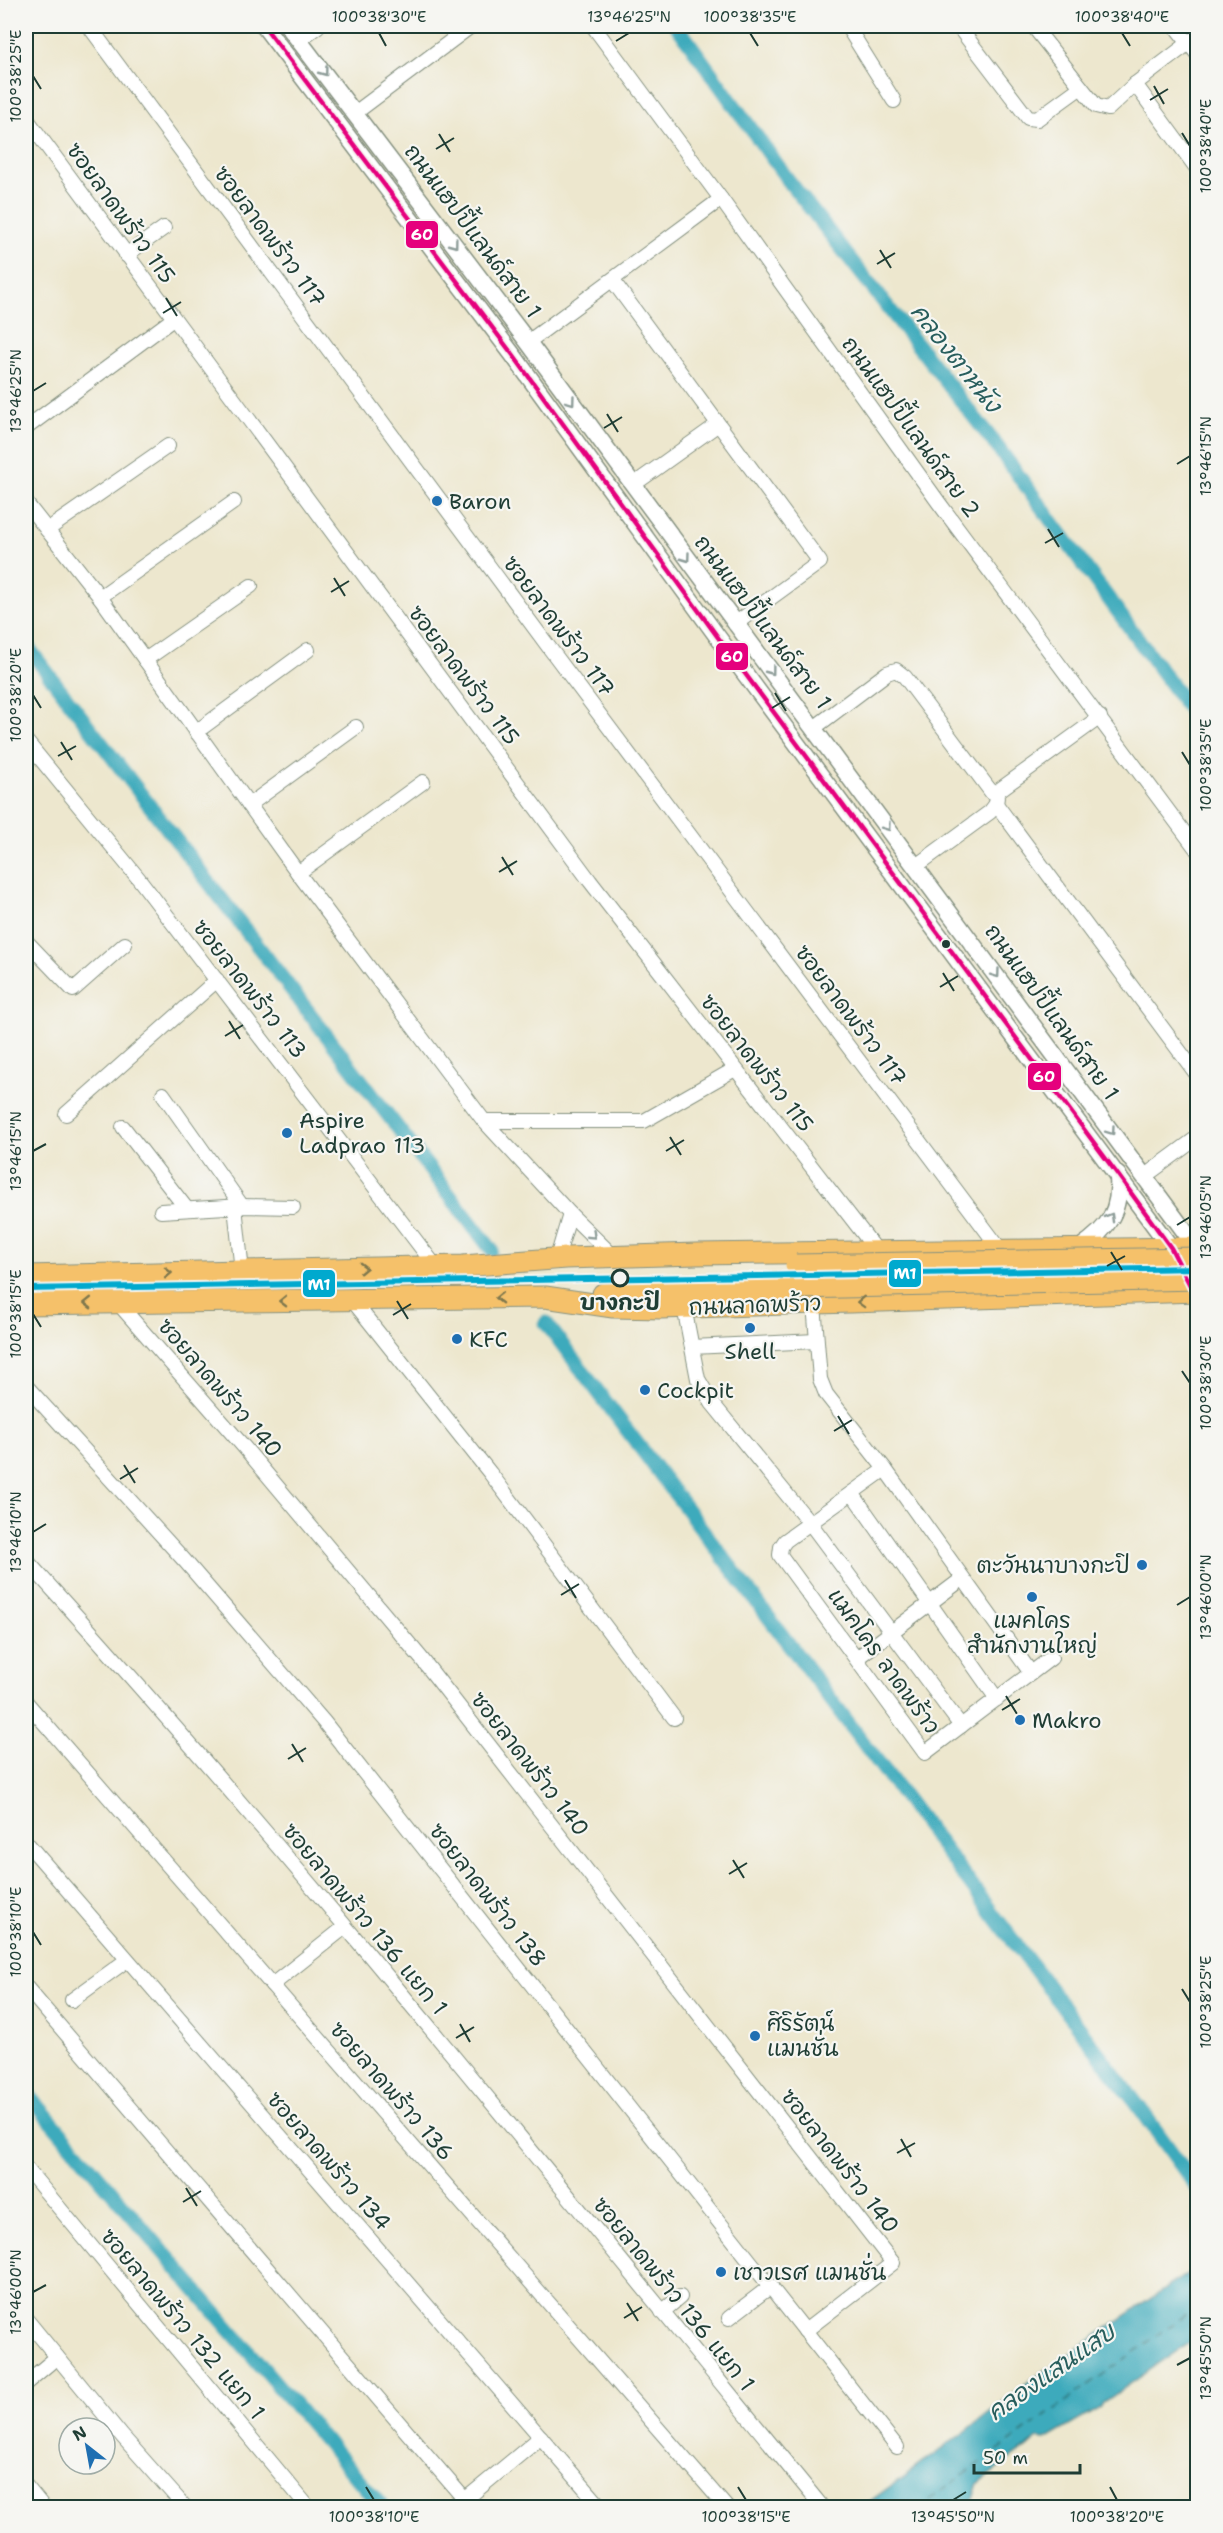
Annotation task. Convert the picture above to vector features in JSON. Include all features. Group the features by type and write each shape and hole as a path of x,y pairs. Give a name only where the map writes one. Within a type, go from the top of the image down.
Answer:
{"main road":[{"path":"1171,1248 1196,1287"},
{"path":"26,1276 436,1267 557,1258 877,1251 1171,1248 1197,1254"},
{"path":"464,1266 559,1270 1197,1254"},
{"path":"545,1297 798,1288 1196,1287"},
{"name":"ถนนลาดพร้าว","path":"26,1304 545,1297 613,1306 684,1307 814,1304 1196,1287"}],"street":[{"name":"ซอยลาดพร้าว 117","path":"88,26 544,641 1000,1249"},
{"name":"ถนนแฮปปี้แลนด์สาย 1","path":"264,26 513,355 717,636 1171,1248"},
{"name":"ถนนแฮปปี้แลนด์สาย 1","path":"288,26 528,342 814,728 1145,1176 1197,1254"},
{"path":"299,40 318,26"},
{"path":"356,113 471,26"},
{"name":"ถนนแฮปปี้แลนด์สาย 2","path":"593,26 722,199 939,503 1100,717 1197,851"},
{"path":"847,26 894,100"},
{"path":"958,26 1028,118 1037,119 1081,87"},
{"path":"1033,26 1096,106 1108,109 1135,84 1193,39"},
{"path":"1175,26 1193,39 1197,55"},
{"path":"1135,84 1197,170"},
{"name":"ซอยลาดพร้าว 115","path":"26,118 590,882 877,1251"},
{"path":"513,355 722,199"},
{"path":"126,255 164,228"},
{"path":"613,280 717,425 820,562 717,636"},
{"path":"26,428 173,320"},
{"path":"633,485 717,425"},
{"path":"47,530 168,446"},
{"path":"100,597 234,502"},
{"path":"26,503 100,597 298,873 484,1121 570,1214 614,1257"},
{"path":"145,660 251,586"},
{"path":"196,732 308,650"},
{"path":"814,728 887,672 896,670 905,677 997,798 1197,1076"},
{"path":"916,866 990,812 997,798 1100,717"},
{"path":"249,805 356,727"},
{"name":"ซอยลาดพร้าว 113","path":"26,741 218,980 436,1267"},
{"path":"298,873 423,782"},
{"path":"26,941 73,990 124,944"},
{"path":"66,1114 218,980"},
{"path":"484,1121 644,1121 735,1069"},
{"path":"163,1094 238,1207 242,1271"},
{"path":"123,1127 186,1208"},
{"path":"1145,1176 1197,1137"},
{"path":"1080,1248 1098,1234 1111,1218 1119,1193 1118,1175"},
{"path":"161,1211 186,1208 293,1207"},
{"path":"557,1258 570,1214"},
{"path":"353,1301 490,1473 674,1718"},
{"name":"ซอยลาดพร้าว 140","path":"118,1303 244,1447 421,1658 893,2263 805,2331"},
{"path":"814,1304 820,1379 826,1394 885,1468 1031,1673"},
{"path":"684,1307 698,1378 712,1403 810,1523 961,1726"},
{"path":"692,1347 816,1341"},
{"name":"ซอยลาดพร้าว 138","path":"26,1386 185,1561 324,1722 897,2447"},
{"name":"แมคโคร ลาดพร้าว","path":"885,1468 785,1541 780,1555 925,1753 1050,1658"},
{"path":"852,1493 997,1699"},
{"name":"ซอยลาดพร้าว 136 แยก 1","path":"26,1560 144,1690 345,1927 823,2508"},
{"path":"857,1658 962,1579"},
{"name":"ซอยลาดพร้าว 136","path":"26,1702 727,2508"},
{"name":"ซอยลาดพร้าว 134","path":"26,1842 602,2508"},
{"path":"272,1985 345,1927"},
{"path":"72,2000 128,1960"},
{"path":"26,1987 469,2504 541,2437"},
{"name":"ซอยลาดพร้าว 132 แยก 1","path":"26,2168 309,2508"},
{"path":"729,2318 771,2286"},
{"path":"662,2312 680,2297"},
{"path":"26,2319 186,2508"},
{"path":"26,2383 57,2357"},
{"path":"26,2486 44,2508"}],"water":[{"name":"คลองแสนแสบ","path":"1197,2267 1197,2337 1103,2403 1100,2408 1045,2440 1038,2439 978,2483 973,2499 961,2507 862,2507 966,2431 1025,2384"}],"waterway":[{"name":"คลองตาหนัง","path":"677,26 788,180 996,445 1198,721"},
{"path":"26,645 491,1249"},
{"path":"546,1323 1142,2111 1198,2189"},
{"path":"26,2092 383,2508"}],"ferry route":[{"path":"918,2508 1198,2306"}],"transit line":[{"name":"60","path":"264,26 513,355 717,636 1118,1175 1171,1248 1193,1291"},
{"name":"M1","path":"26,1289 1198,1268"}],"place":[{"name":"Baron","path":"437,501"},
{"name":"Aspire Ladprao 113","path":"287,1133"},
{"name":"บางกะปิ","path":"620,1278"},
{"name":"Shell","path":"750,1328"},
{"name":"KFC","path":"457,1339"},
{"name":"Cockpit","path":"645,1390"},
{"name":"ตะวันนาบางกะปิ","path":"1142,1565"},
{"name":"แมคโคร สำนักงานใหญ่","path":"1032,1597"},
{"name":"Makro","path":"1020,1720"},
{"name":"ศิริรัตน์ แมนชั่น","path":"755,2036"},
{"name":"เชาวเรศ แมนชั่น","path":"721,2272"}]}
